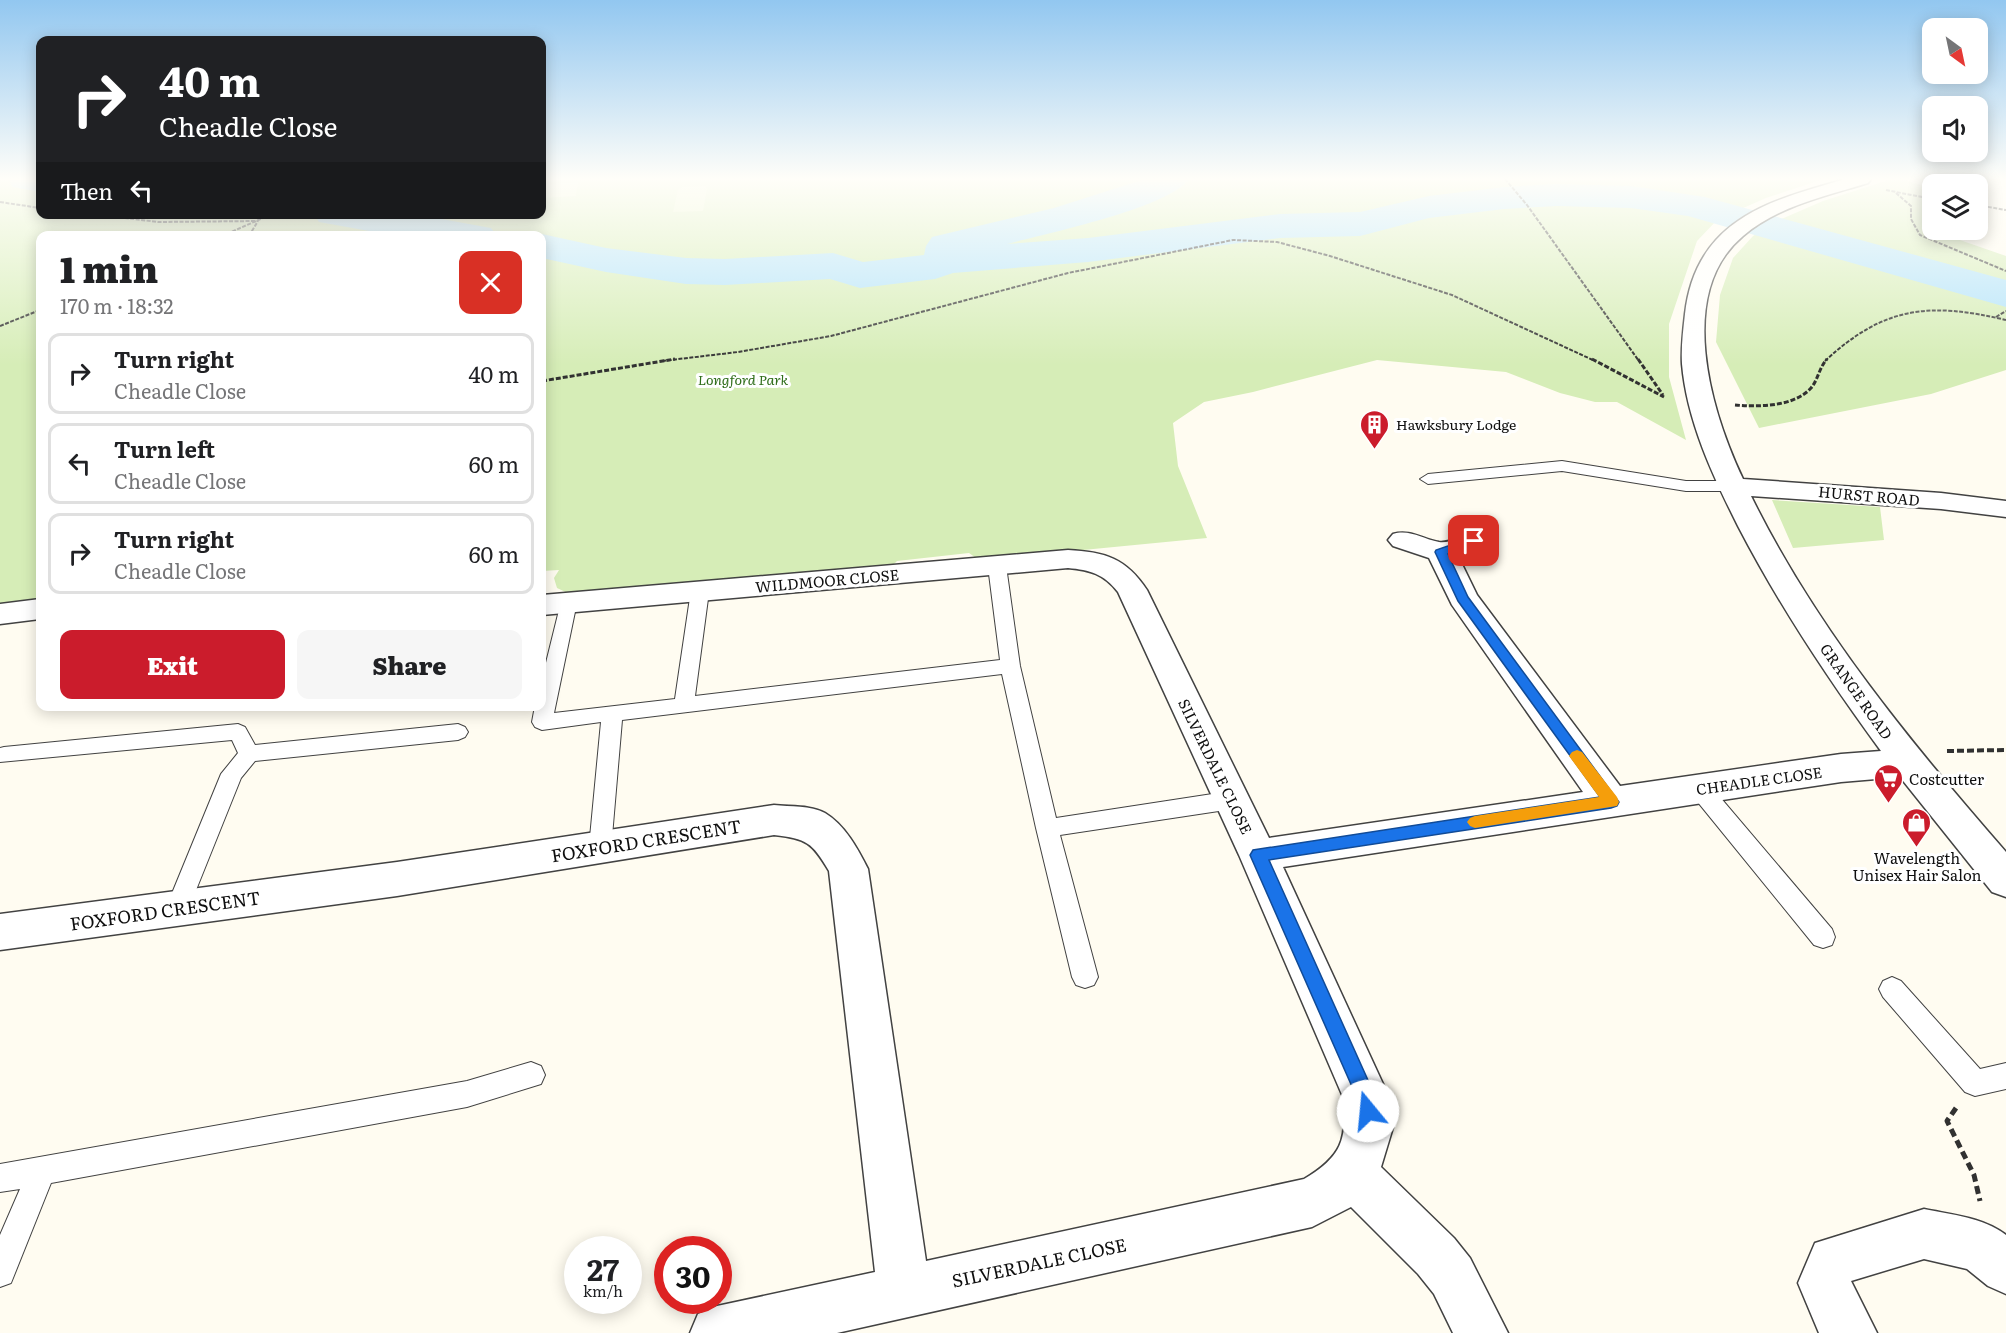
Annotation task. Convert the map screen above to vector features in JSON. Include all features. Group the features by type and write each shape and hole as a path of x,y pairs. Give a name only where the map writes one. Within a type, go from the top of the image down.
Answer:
{"street":[{"name":"GRANGE ROAD","path":"1726,241 1713,258 1703,279 1697,306 1695,364 1702,401 1714,441 1732,486 1762,545 1803,613 1904,758 2006,880"},
{"name":"HURST ROAD","path":"1732,486 1941,501 2006,509"},
{"path":"1403,540 1441,552 1474,541"},
{"path":"1441,552 1463,598 1611,802"},
{"name":"WILDMOOR CLOSE","path":"555,603 1068,559 1092,561 1111,566"},
{"name":"SILVERDALE CLOSE","path":"717,1333 1312,1202 1344,1183 1363,1152 1370,1124 1366,1098 1258,855 1132,590 1111,566"},
{"path":"0,615 36,610"},
{"name":"CHEADLE CLOSE","path":"1258,855 1904,758"},
{"name":"FOXFORD CRESCENT","path":"0,932 397,879 774,820 812,824 833,844 848,869 904,1291"},
{"path":"1352,1172 1436,1256 1452,1276 1481,1333"},
{"path":"1850,1333 1841,1320 1824,1283 1833,1261 1924,1234 1992,1257"}],"lane":[{"path":"1428,479 1562,466 1686,486 1732,486"},
{"path":"997,566 1010,666 1047,828 1085,978"},
{"path":"684,705 700,591"},
{"path":"546,685 555,603"},
{"path":"543,711 542,722 1010,666"},
{"path":"600,848 612,714"},
{"path":"4,756 238,732 249,754"},
{"path":"178,908 232,774 249,754 459,732"},
{"path":"1700,789 1823,937"},
{"path":"1047,828 1232,800"},
{"path":"1892,989 1975,1083 2006,1076"},
{"path":"0,1178 467,1094 531,1075"},
{"path":"0,1272 42,1170"}],"path":[{"path":"546,380 636,364 738,352 831,336 1068,273 1227,241"},
{"path":"1259,241 1276,242 1330,256 1452,295 1572,350 1664,397 1748,407 1785,402 1810,389 1823,362 1862,330 1900,313 1941,308 2006,320"},
{"path":"1553,241 1664,397"},
{"path":"1935,241 2006,271"},
{"path":"1995,317 2006,311"},
{"path":"0,326 36,312"},
{"path":"1904,758 2006,750"},
{"path":"1975,1083 1947,1121 1974,1175 1992,1257"}],"green space":[{"name":"Longford Park","path":"0,241 36,241 36,599 0,604"},
{"name":"Longford Park","path":"546,241 1697,241 1669,324 1669,377 1686,440 1617,402 1595,402 1560,393 1506,372 1377,360 1253,392 1204,402 1173,423 1178,466 1207,538 979,560 969,553 897,561 890,568 572,595 557,588 554,578 559,570 546,571"},
{"path":"1748,241 1963,241 2006,256 2006,370 1931,394 1759,428 1716,342 1720,295 1733,258"},
{"path":"1772,500 1880,507 1884,540 1793,548"}],"waterway":[{"path":"943,261 946,246 961,241"},
{"path":"943,261 1088,250 1158,241"},
{"path":"1820,241 2006,294"},
{"path":"546,247 606,260 686,271 725,272 833,266 860,275 935,266 943,261"}],"slow traffic":[{"path":"1475,822 1611,802 1577,756"}],"place":[{"name":"Hawksbury Lodge","path":"1375,450"},
{"name":"Costcutter","path":"1888,804"},
{"name":"Wavelength Unisex Hair Salon","path":"1917,848"}],"route":[{"path":"1368,1111 1366,1098 1258,855 1611,802 1463,598 1441,552 1474,541"}]}
